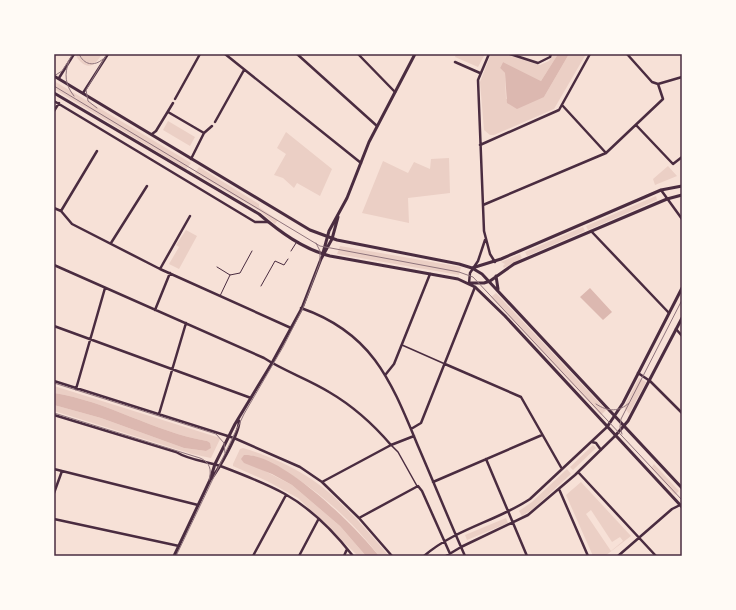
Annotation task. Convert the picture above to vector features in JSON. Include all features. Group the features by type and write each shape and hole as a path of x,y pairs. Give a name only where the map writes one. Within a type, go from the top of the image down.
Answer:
{"main road":[{"path":"174,556 199,505 229,437 251,398 273,364 292,328 323,254 332,239 338,217 377,126 396,93 414,55"},
{"path":"54,76 310,230 332,239 472,268 498,288 682,488"},
{"path":"54,93 259,214 297,242 323,254 458,279 469,283 505,316 681,506"},
{"path":"472,268 495,262 522,251 660,190 682,186"},
{"path":"469,283 484,283 490,281 526,259 591,231 682,195"},
{"path":"323,254 327,237 332,225 338,217"},
{"path":"522,251 526,259"},
{"path":"496,276 498,288"},
{"path":"607,427 615,416 638,374 682,288"},
{"path":"616,436 625,426 682,318"},
{"path":"210,480 220,466 234,438 239,426 239,421"}],"street":[{"path":"59,78 74,54"},
{"path":"83,93 108,54"},
{"path":"175,99 200,54"},
{"path":"225,54 361,163"},
{"path":"297,54 377,126"},
{"path":"358,54 396,93"},
{"path":"489,54 478,80 485,240 490,254 495,262"},
{"path":"510,54 538,63 550,57 551,54"},
{"path":"480,145 555,113 562,105 590,54"},
{"path":"627,54 652,82 658,84 682,77"},
{"path":"455,62 480,73"},
{"path":"214,122 244,70"},
{"path":"483,205 606,152 663,99 658,84"},
{"path":"54,101 255,222 268,222"},
{"path":"54,111 59,103"},
{"path":"152,134 156,131 173,103"},
{"path":"562,105 606,152"},
{"path":"168,112 204,133"},
{"path":"636,125 673,164 682,157"},
{"path":"191,159 204,133 212,126"},
{"path":"61,211 97,151"},
{"path":"111,243 147,186"},
{"path":"660,190 682,219"},
{"path":"54,208 61,211 72,224 160,269 292,328"},
{"path":"160,269 190,216"},
{"path":"591,231 669,313"},
{"path":"469,283 469,275 472,268 478,261 485,240"},
{"path":"54,265 264,358 273,364 330,392 354,408 374,426 398,452 422,491 451,555"},
{"path":"155,310 170,273"},
{"path":"386,374 394,364 430,274"},
{"path":"411,429 421,423 475,287"},
{"path":"76,389 105,288"},
{"path":"301,308 321,315 345,329 367,350 386,374 465,556"},
{"path":"159,414 186,324"},
{"path":"54,326 251,398"},
{"path":"676,330 682,336"},
{"path":"402,345 519,396 562,469"},
{"path":"638,374 650,381 682,413"},
{"path":"54,381 234,438 295,464 322,482 359,518 392,556"},
{"path":"54,415 176,452 183,457 216,464 255,479 286,495 318,520 348,549 353,556"},
{"path":"424,556 457,535 508,512 530,499 607,427"},
{"path":"433,482 542,435"},
{"path":"322,482 391,445 414,436"},
{"path":"446,556 451,555 461,547 514,523 536,510 616,436"},
{"path":"592,442 596,442 601,450"},
{"path":"486,459 527,556"},
{"path":"54,469 199,505"},
{"path":"54,493 62,471"},
{"path":"578,472 656,556"},
{"path":"359,518 418,486"},
{"path":"559,489 588,556"},
{"path":"253,556 286,495"},
{"path":"618,556 675,508 681,506"},
{"path":"54,519 179,546"},
{"path":"299,556 318,520"},
{"path":"344,556 348,549"}],"lane":[{"path":"291,251 297,242"},
{"path":"217,267 230,275 240,273 252,251"},
{"path":"261,286 275,261 284,265 288,259"},
{"path":"220,296 230,275"}],"shaded area":[{"path":"76,54 102,54 96,62 90,66 87,66 80,61"},
{"path":"456,54 485,54 478,67 455,57"},
{"path":"491,54 505,54 540,65 549,61 553,54 558,54 541,81 503,62 500,68 505,73 506,99 544,97 569,54 586,54 554,109 494,135 490,135 484,130 480,82"},
{"path":"558,54 569,54 544,97 517,109 507,103 505,73 500,68 503,62 541,81"},
{"path":"54,81 191,163 186,169 54,89"},
{"path":"168,121 195,137 190,146 163,130"},
{"path":"286,132 332,169 320,196 297,183 294,188 283,178 274,175 286,154 277,148"},
{"path":"449,158 450,193 408,198 409,223 362,213 383,161 408,173 414,162 430,169 431,159"},
{"path":"668,166 677,176 655,185 653,179"},
{"path":"199,167 259,204 259,207 278,220 275,224 261,212 195,173"},
{"path":"656,196 657,200 588,230 586,226"},
{"path":"583,227 585,231 527,256 525,252"},
{"path":"186,230 197,236 179,269 169,264 179,247 176,245"},
{"path":"340,246 461,267 459,275 337,254"},
{"path":"520,254 522,258 504,268 503,266 505,264 501,262"},
{"path":"590,288 612,312 603,320 580,297"},
{"path":"496,293 606,410 601,415 491,297"},
{"path":"639,378 646,382 629,414 624,407"},
{"path":"54,386 220,439 211,458 192,454 54,411 54,405 101,418 184,448 206,451 211,447 207,441 168,431 112,409 74,397 54,393"},
{"path":"54,393 74,397 112,409 187,437 207,441 210,443 211,448 206,451 184,448 101,418 54,405"},
{"path":"593,445 596,448 573,470 570,467"},
{"path":"243,448 284,464 319,484 351,513 389,556 379,556 353,525 338,510 322,496 287,472 250,455 263,470 292,485 340,526 366,556 358,556 298,498 267,481 233,466 240,449"},
{"path":"244,455 260,458 278,466 297,478 354,528 379,556 366,556 340,526 292,485 272,474 244,463 241,459"},
{"path":"654,464 679,491 675,495 651,468"},
{"path":"567,469 571,474 533,509 522,516 519,511 532,502"},
{"path":"581,482 631,536 605,556 593,556 566,495","holes":["591,510 612,542 620,537 623,541 611,551 586,514"]},
{"path":"506,518 508,523 467,540 465,535"}],"tram line":[{"path":"54,76 62,71 73,54"},
{"path":"79,54 86,63 90,64 100,62 103,59"},
{"path":"97,108 88,101 86,90 107,54"},
{"path":"69,61 66,70 66,79 67,84 74,96"},
{"path":"54,86 320,246 459,272 473,277 682,500"},
{"path":"176,556 244,414 283,347 303,308 320,262 320,251 316,243"},
{"path":"622,434 620,427 621,419 682,300"},
{"path":"54,383 216,434 224,443 225,453"},
{"path":"596,404 600,407 613,410 621,408 629,403"},
{"path":"54,413 200,458 208,464 210,470 209,480"}]}
